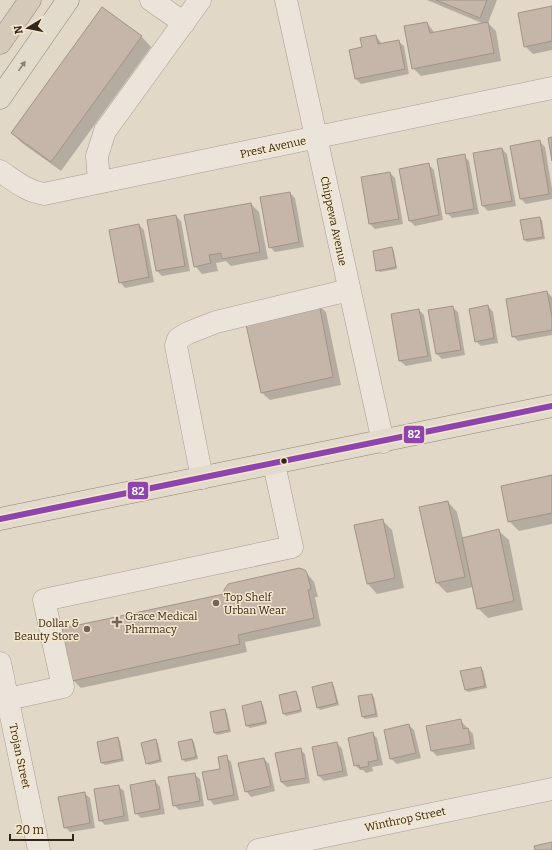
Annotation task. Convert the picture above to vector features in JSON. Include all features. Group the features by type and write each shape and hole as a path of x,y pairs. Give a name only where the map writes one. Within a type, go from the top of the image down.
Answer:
{"highway":[{"path":"0,43 30,0"}],"main road":[{"path":"0,98 68,0"},
{"path":"0,519 383,442 552,406"}],"street":[{"path":"151,0 184,23"},
{"path":"99,182 97,156 105,132 200,0"},
{"name":"Chippewa Avenue","path":"286,0 383,442"},
{"name":"Prest Avenue","path":"0,170 25,188 33,192 44,194 552,88"},
{"path":"202,478 176,346 178,339 188,333 216,322 350,290"},
{"path":"8,699 63,687 44,600 292,546 274,464"},
{"name":"Trojan Street","path":"0,663 39,850"},
{"name":"Winthrop Street","path":"258,850 552,788"}],"building":[{"path":"436,0 487,0 480,18"},
{"path":"552,6 552,41 524,47 518,13"},
{"path":"102,7 142,36 51,162 11,133"},
{"path":"427,22 430,33 488,22 494,53 412,69 404,26"},
{"path":"376,35 378,44 399,40 405,69 355,79 349,50 362,47 360,38"},
{"path":"552,137 552,161 548,138"},
{"path":"540,140 549,194 520,199 510,146"},
{"path":"502,148 512,201 482,206 473,153"},
{"path":"465,154 474,209 446,214 437,159"},
{"path":"429,163 439,215 409,221 399,169"},
{"path":"390,172 399,219 369,224 361,177"},
{"path":"290,192 299,242 269,248 260,197"},
{"path":"251,203 260,252 222,259 221,253 209,255 211,263 194,267 184,215"},
{"path":"176,215 185,266 156,271 147,220"},
{"path":"540,217 543,237 524,240 520,220"},
{"path":"139,224 149,277 119,283 109,230"},
{"path":"392,247 396,267 376,271 373,251"},
{"path":"547,291 552,317 552,330 512,337 506,299"},
{"path":"319,303 333,377 261,393 245,320"},
{"path":"488,305 494,338 475,342 469,309"},
{"path":"453,306 461,350 436,354 428,310"},
{"path":"419,309 428,356 399,361 391,314"},
{"path":"552,475 552,513 508,522 501,486"},
{"path":"448,501 465,577 436,583 419,507"},
{"path":"383,519 395,578 367,584 354,525"},
{"path":"499,529 514,601 477,609 462,538"},
{"path":"299,568 305,570 307,573 311,589 308,590 314,618 238,635 240,644 72,681 62,630 64,628 224,594 224,590 228,584"},
{"path":"481,667 485,686 465,690 460,671"},
{"path":"332,682 337,703 317,708 312,687"},
{"path":"296,691 301,710 283,714 279,695"},
{"path":"372,694 376,714 362,717 358,696"},
{"path":"261,701 266,722 246,726 242,706"},
{"path":"225,709 229,730 214,733 210,712"},
{"path":"461,719 463,729 468,728 471,744 431,751 426,726"},
{"path":"409,724 416,753 390,759 384,730"},
{"path":"373,732 378,760 368,762 369,766 360,768 359,765 354,766 348,738"},
{"path":"118,737 122,759 101,763 97,742"},
{"path":"156,739 160,760 146,764 141,743"},
{"path":"192,739 196,757 182,760 178,742"},
{"path":"337,742 343,771 318,776 312,747"},
{"path":"301,748 306,778 281,782 275,753"},
{"path":"227,755 234,795 208,800 202,772 220,769 218,757"},
{"path":"264,758 271,786 245,792 238,763"},
{"path":"195,773 200,801 173,806 168,777"},
{"path":"155,780 160,809 135,814 130,785"},
{"path":"119,785 124,816 99,821 94,789"},
{"path":"85,792 90,823 64,828 58,797"},
{"path":"552,842 552,850 535,850 534,846"}],"transit line":[{"name":"82","path":"0,519 552,406"}],"place":[{"name":"Top Shelf Urban Wear","path":"216,603"},
{"name":"Grace Medical Pharmacy","path":"117,622"},
{"name":"Dollar & Beauty Store","path":"87,629"}]}
